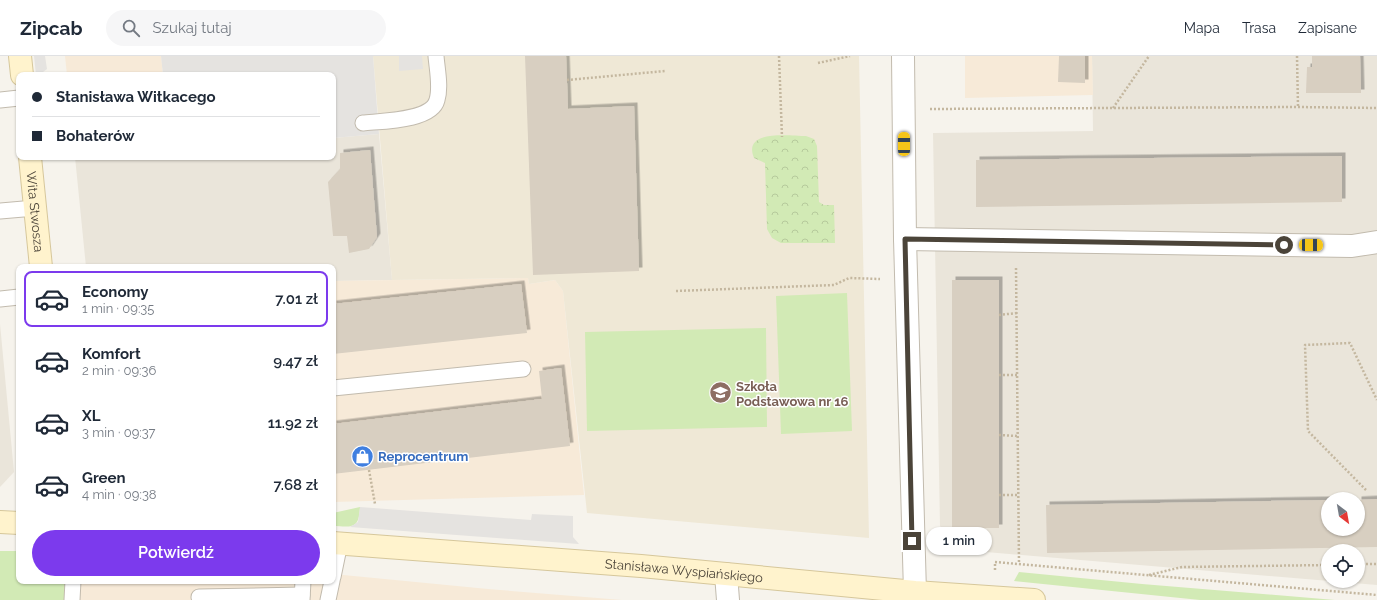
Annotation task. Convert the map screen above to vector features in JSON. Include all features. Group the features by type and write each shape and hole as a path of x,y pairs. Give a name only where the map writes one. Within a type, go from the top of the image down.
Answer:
{"street":[{"path":"20,56 22,72"},
{"path":"903,56 905,239 915,592"},
{"name":"Wita Stwosza","path":"30,160 41,264"},
{"path":"905,239 1352,246 1377,242"},
{"path":"0,522 16,523"},
{"name":"Stanisława Wyspiańskiego","path":"336,543 726,574 915,592 1034,600"},
{"path":"726,574 728,600"}],"lane":[{"path":"363,123 418,116 427,113 434,107 437,100 438,91 436,56"},
{"path":"0,100 16,98"},
{"path":"0,211 35,208"},
{"path":"0,299 16,298"},
{"path":"336,388 523,369"},
{"path":"72,600 73,584"},
{"path":"328,600 331,584"},
{"path":"199,598 302,592"}],"path":[{"path":"779,56 782,137"},
{"path":"818,63 850,56"},
{"path":"1113,108 1148,56"},
{"path":"1297,56 1298,107"},
{"path":"567,80 665,71"},
{"path":"904,109 1377,108"},
{"path":"1016,241 1019,564"},
{"path":"676,291 834,285 849,278 884,279"},
{"path":"999,315 1017,313"},
{"path":"1366,490 1308,431 1305,345 1350,343 1377,400"},
{"path":"999,375 1017,375"},
{"path":"999,435 1018,436"},
{"path":"369,470 374,504"},
{"path":"999,495 1018,495"},
{"path":"995,562 1377,595"},
{"path":"1365,564 1377,564"},
{"path":"1146,575 1182,567 1321,565"}],"shaded area":[{"path":"34,56 45,56 47,69 43,72 36,72"},
{"path":"65,56 161,56 163,72 67,72"},
{"path":"161,56 373,56 379,134 336,138 336,72 163,72"},
{"name":"Szkoła Podstawowa nr 16","path":"373,56 859,56 869,538 587,513 563,291 555,280 529,284 528,278 392,280"},
{"path":"399,56 422,56 423,69 399,71"},
{"path":"965,56 1092,56 1093,95 965,98"},
{"path":"1092,56 1377,56 1377,585 1365,584 1365,544 1321,544 1321,580 974,551 953,546 940,526 933,133 1093,131"},
{"path":"379,134 392,280 336,281 336,264 86,264 75,160 336,160 336,138"},
{"path":"528,278 529,284 555,280 563,291 584,495 336,502 336,281"},
{"path":"0,324 14,472 0,487"},
{"path":"360,507 531,520 532,514 573,516 573,537 579,544 350,527 358,522"},
{"path":"336,574 622,600 64,600 67,584 336,584"}],"green space":[{"path":"769,136 806,136 814,139 817,146 819,202 824,205 834,205 835,243 781,243 772,238 767,229 765,163 754,158 752,149 755,142 761,138"},
{"path":"847,293 852,431 781,434 776,296"},
{"path":"766,328 767,427 587,431 585,332"},
{"path":"360,507 356,523 346,527 336,526 336,512"},
{"path":"0,551 16,551 16,584 67,584 64,600 0,600"},
{"path":"1019,572 1335,600 1200,600 1014,581"}],"building":[{"path":"525,56 566,56 568,109 634,106 639,271 533,275"},
{"path":"1059,56 1085,56 1085,83 1058,82"},
{"path":"1312,56 1360,56 1361,93 1306,93 1307,67 1312,67"},
{"path":"370,150 377,237 369,249 349,253 347,236 333,236 328,182 340,169 340,153"},
{"path":"1342,156 1342,202 976,207 976,160"},
{"path":"952,280 999,280 999,528 952,528"},
{"path":"521,284 527,333 336,354 336,304"},
{"path":"561,368 570,446 336,474 336,424 542,399 539,371"},
{"path":"1377,499 1377,547 1365,547 1365,544 1321,544 1321,548 1047,553 1046,505 1321,500 1321,536 1365,536 1365,500"}],"place":[{"name":"Szkoła Podstawowa nr 16","path":"720,393"},
{"name":"Reprocentrum","path":"363,456"}],"route":[{"path":"912,541 905,239 1284,245"}]}
